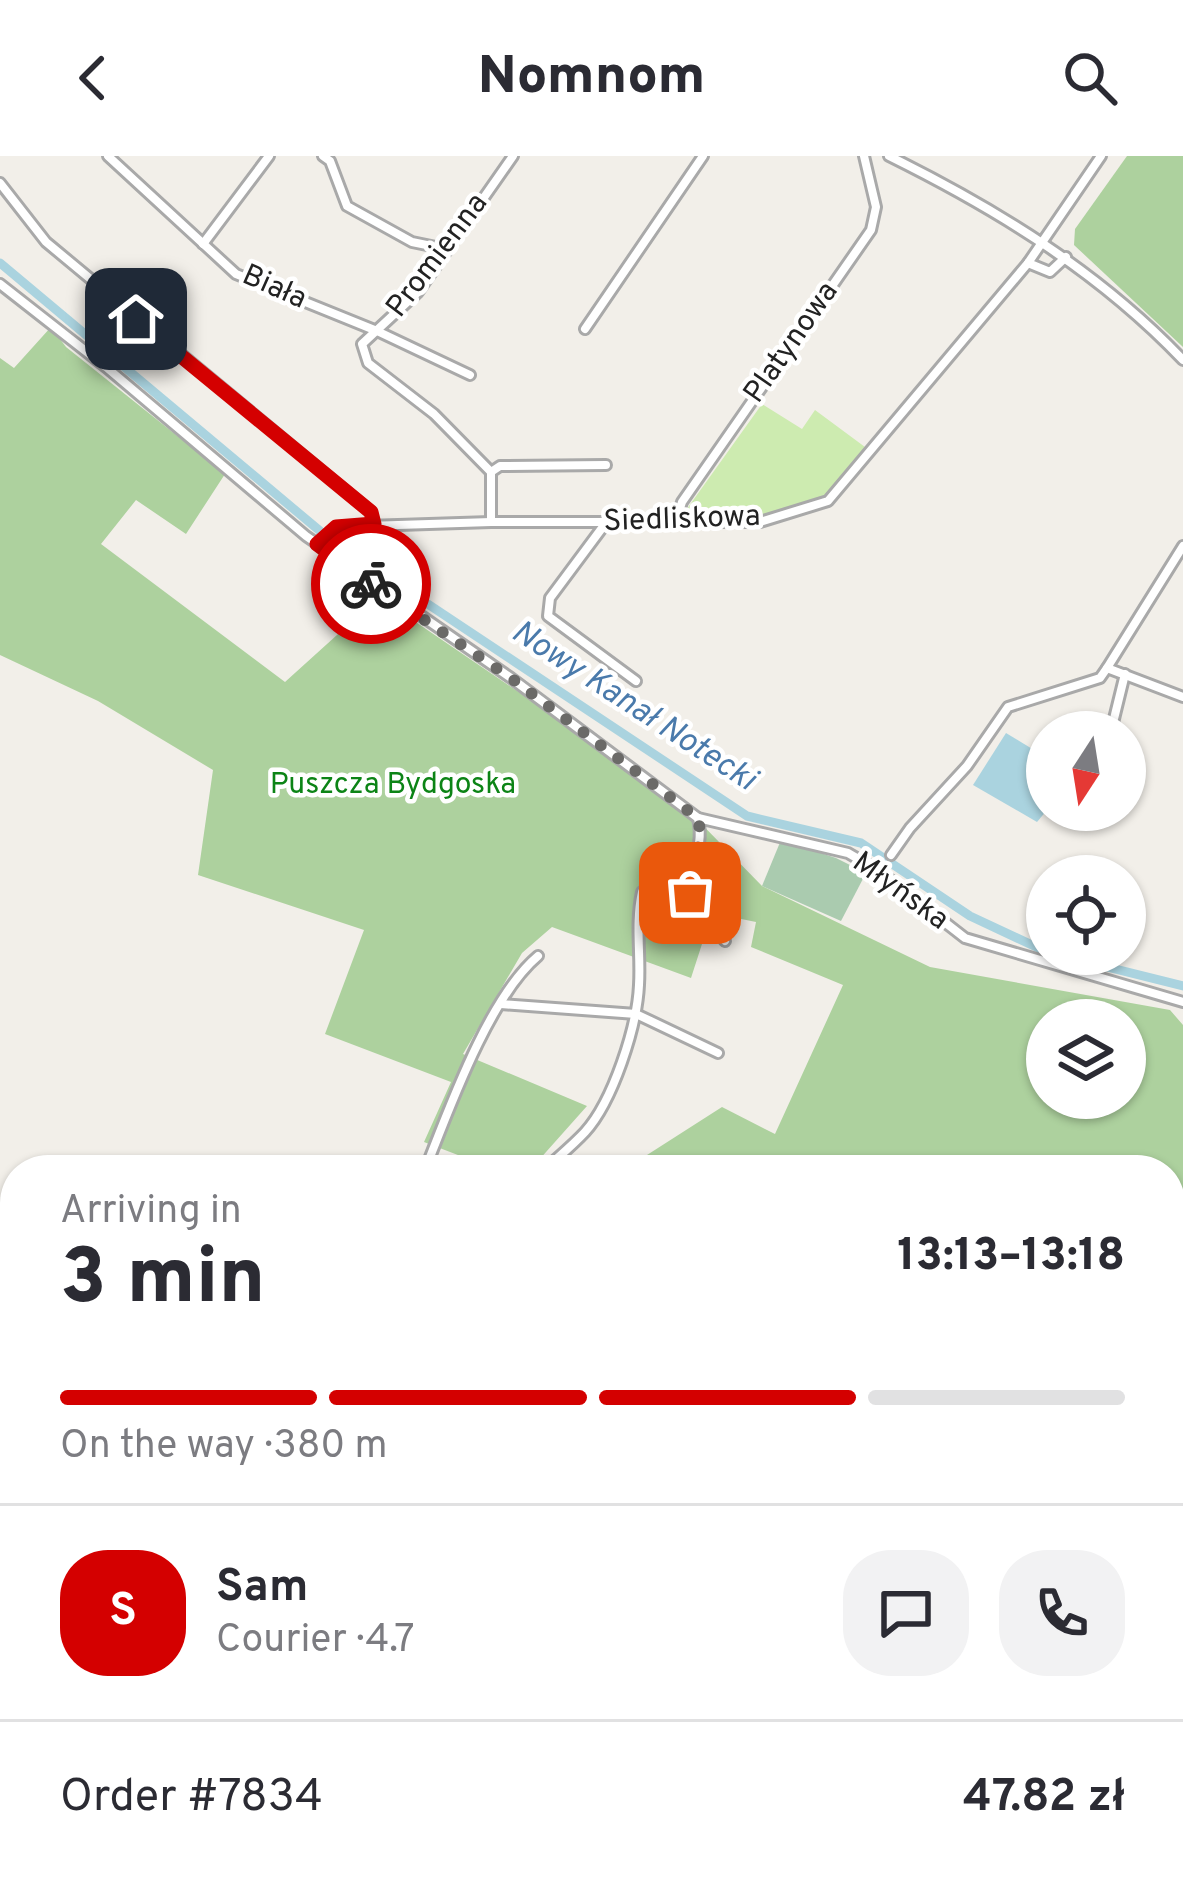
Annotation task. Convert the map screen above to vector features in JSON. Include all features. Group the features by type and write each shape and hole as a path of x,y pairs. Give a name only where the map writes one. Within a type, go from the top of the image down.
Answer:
{"street":[{"name":"Biała","path":"108,156 236,274 470,375"},
{"path":"203,244 269,156"},
{"path":"322,156 330,161 347,206 412,242 446,249"},
{"name":"Promienna","path":"491,472 434,413 368,363 362,351 366,337 418,292 513,156"},
{"path":"585,329 703,156"},
{"name":"Platynowa","path":"676,521 682,502 871,230 876,207 864,156"},
{"path":"890,156 1066,257 1145,321 1183,360"},
{"name":"Siedliskowa","path":"317,544 336,527 760,522 828,501 1028,263 1101,156"},
{"path":"0,183 46,242 371,512 374,524"},
{"path":"1028,263 1050,272 1066,257"},
{"name":"Młyńska","path":"0,284 317,544 511,678 698,818 848,853 879,871 965,938 1183,1002"},
{"path":"491,522 491,472 500,466 606,465"},
{"path":"606,523 550,598 548,616 637,681"},
{"path":"891,854 968,766 1008,707 1100,678 1179,560 1183,546"},
{"path":"1108,666 1183,697"},
{"path":"1116,711 1125,674"},
{"path":"698,818 700,852 688,887 694,903 725,941"},
{"path":"560,1155 587,1130 608,1097 636,1014 637,915 642,892"},
{"path":"431,1155 501,1004 519,972 538,956"},
{"path":"501,1004 636,1014 718,1053"}],"green space":[{"path":"1127,156 1183,156 1183,347 1074,245 1075,229"},
{"name":"Puszcza Bydgoska","path":"51,327 66,347 225,474 186,534 136,500 101,544 285,682 379,597 680,802 762,886 930,967 1109,999 1026,999 1026,1119 1146,1119 1146,1006 1170,1010 1183,1025 1183,1155 647,1155 722,1107 775,1134 843,985 751,947 756,922 712,913 691,978 552,927 522,953 463,1054 587,1106 543,1155 458,1155 424,1142 451,1082 325,1034 364,930 198,875 213,770 98,701 0,655 0,358 14,368"},
{"path":"762,404 802,429 815,410 865,447 826,496 761,517 686,517 684,513"},
{"path":"781,840 866,873 841,921 762,886"}],"water":[{"path":"1006,733 1026,745 1026,816 973,785"}],"waterway":[{"name":"Nowy Kanał Notecki","path":"0,263 320,531"},
{"name":"Nowy Kanał Notecki","path":"330,539 747,816 861,843 970,916 1026,942"},
{"name":"Nowy Kanał Notecki","path":"1139,975 1183,986"}],"way so far":[{"path":"371,584 511,678 698,818 702,836 689,879 690,893"}],"route":[{"path":"136,319 371,512 374,524 336,527 317,544 371,584"}]}
